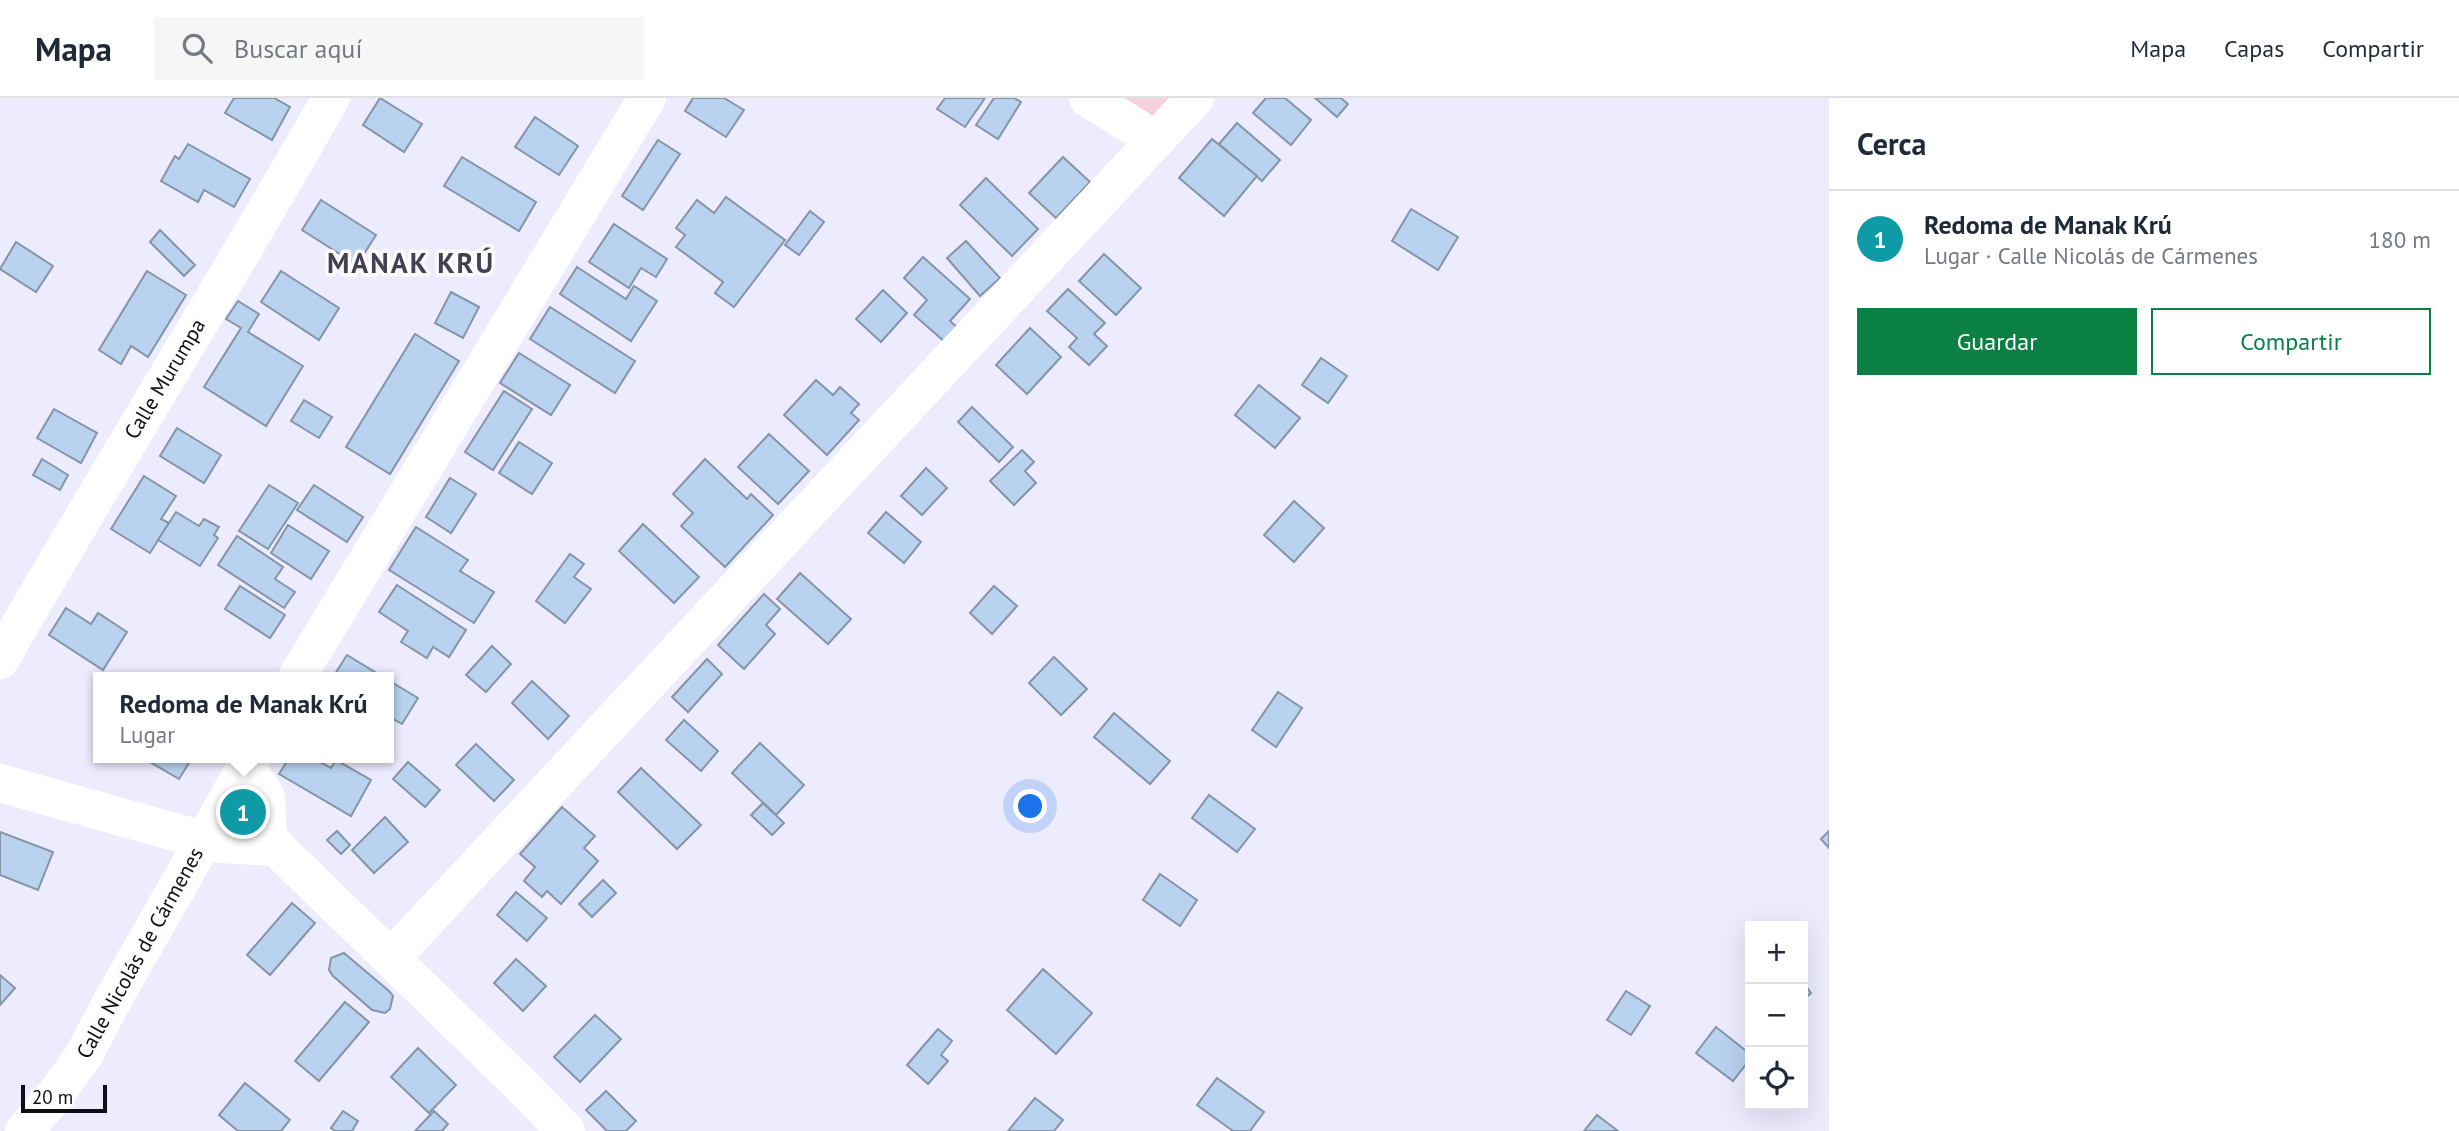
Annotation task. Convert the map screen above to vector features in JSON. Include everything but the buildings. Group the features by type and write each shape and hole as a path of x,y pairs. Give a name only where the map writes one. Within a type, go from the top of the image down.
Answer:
{"street":[{"name":"Calle Murumpa","path":"0,660 90,503 331,98"},
{"path":"301,672 647,98"},
{"path":"1088,98 1156,140"},
{"path":"391,958 1195,98"},
{"name":"Calle Nicolás de Cármenes","path":"24,1131 56,1094 84,1055 247,763"},
{"path":"249,763 266,797 268,836 276,847 566,1131"},
{"path":"0,783 204,840 229,845 276,847"}],"shaded area":[{"path":"1125,98 1169,98 1153,116"}],"place":[{"name":"Redoma de Manak Krú","path":"243,812"}],"district":[{"name":"MANAK KRÚ","path":"411,263"}]}
